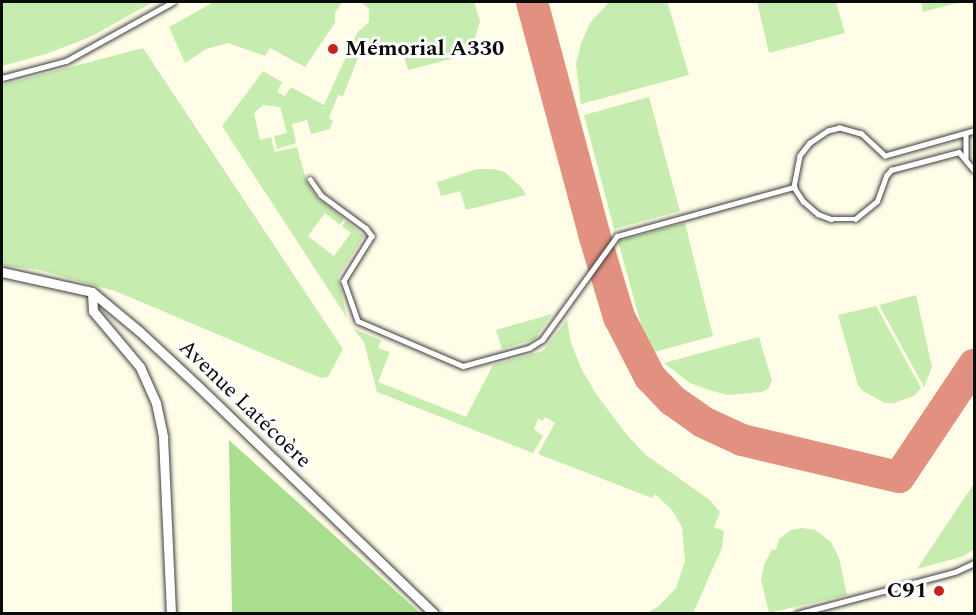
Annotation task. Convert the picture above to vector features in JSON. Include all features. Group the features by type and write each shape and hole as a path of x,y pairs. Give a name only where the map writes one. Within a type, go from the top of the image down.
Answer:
{"street":[{"name":"Avenue Latécoère","path":"2,272 92,292 139,331 198,386 434,614"},
{"path":"92,292 93,311 140,367 156,403 163,437 171,614"}],"lane":[{"path":"2,78 66,61 173,2"},
{"path":"975,132 885,156 861,134 840,128 828,131 810,143 800,156 796,165 794,187 803,201 819,214 831,219 855,219 877,201 886,176 891,170 959,152 975,170"},
{"path":"966,134 966,160"},
{"path":"310,179 321,195 366,228 372,236 344,280 358,321 463,366 529,348 542,340 617,236 794,187"},
{"path":"797,614 955,572 975,563"}],"green space":[{"path":"2,2 153,2 90,37 46,54 2,66"},
{"path":"214,2 342,2 335,13 335,23 305,67 270,48 265,56 228,43 206,49 185,63 169,27"},
{"path":"361,2 474,2 480,21 473,46 451,59 408,70 400,43 359,55 343,96 338,95 329,118 333,121 330,129 311,134 307,120 292,124 296,143 277,149 274,136 287,133 280,107 263,105 254,113 260,140 271,137 275,152 297,147 307,183 316,197 344,219 340,225 325,213 308,236 334,256 351,233 342,226 346,221 364,236 338,277 347,318 222,126 263,71 282,82 277,92 285,96 291,87 324,105 357,33 369,22 369,9"},
{"path":"609,2 666,2 689,75 581,104 576,64 581,43 590,23"},
{"path":"757,2 836,2 845,33 769,53"},
{"path":"921,2 961,2 923,12"},
{"path":"143,48 343,349 328,377 321,378 115,291 39,270 2,265 2,85"},
{"path":"649,97 680,211 614,229 584,115"},
{"path":"477,169 505,172 526,195 466,210 460,191 441,196 437,182"},
{"path":"685,223 713,336 655,352 642,328 618,241"},
{"path":"916,295 932,367 924,387 879,305"},
{"path":"876,306 921,388 914,396 894,403 885,403 863,391 858,385 838,315"},
{"path":"552,314 535,339 502,349 496,330"},
{"path":"567,320 571,343 581,368 596,394 627,435 646,455 710,500 720,512 714,527 724,531 722,548 693,613 647,613 659,606 676,588 685,561 682,527 672,510 655,494 652,498 538,454 555,423 545,417 543,421 538,419 534,429 543,436 533,453 377,392 364,342 354,329 381,340 378,348 390,352 378,382 466,417 493,365 543,351"},
{"path":"759,337 772,381 769,388 762,392 727,395 709,390 690,383 664,363"},
{"path":"229,440 420,613 232,613"},
{"path":"973,485 974,549 964,556 917,569"},
{"path":"802,528 815,530 831,542 839,558 847,595 769,613 761,580 764,565 772,549 776,550 779,539 791,530"}],"taxiway":[{"path":"532,2 594,234 619,317 650,377 672,400 703,422 742,440 899,477 974,365"}],"place":[{"name":"Mémorial A330","path":"333,49"},
{"name":"C91","path":"939,591"}]}
